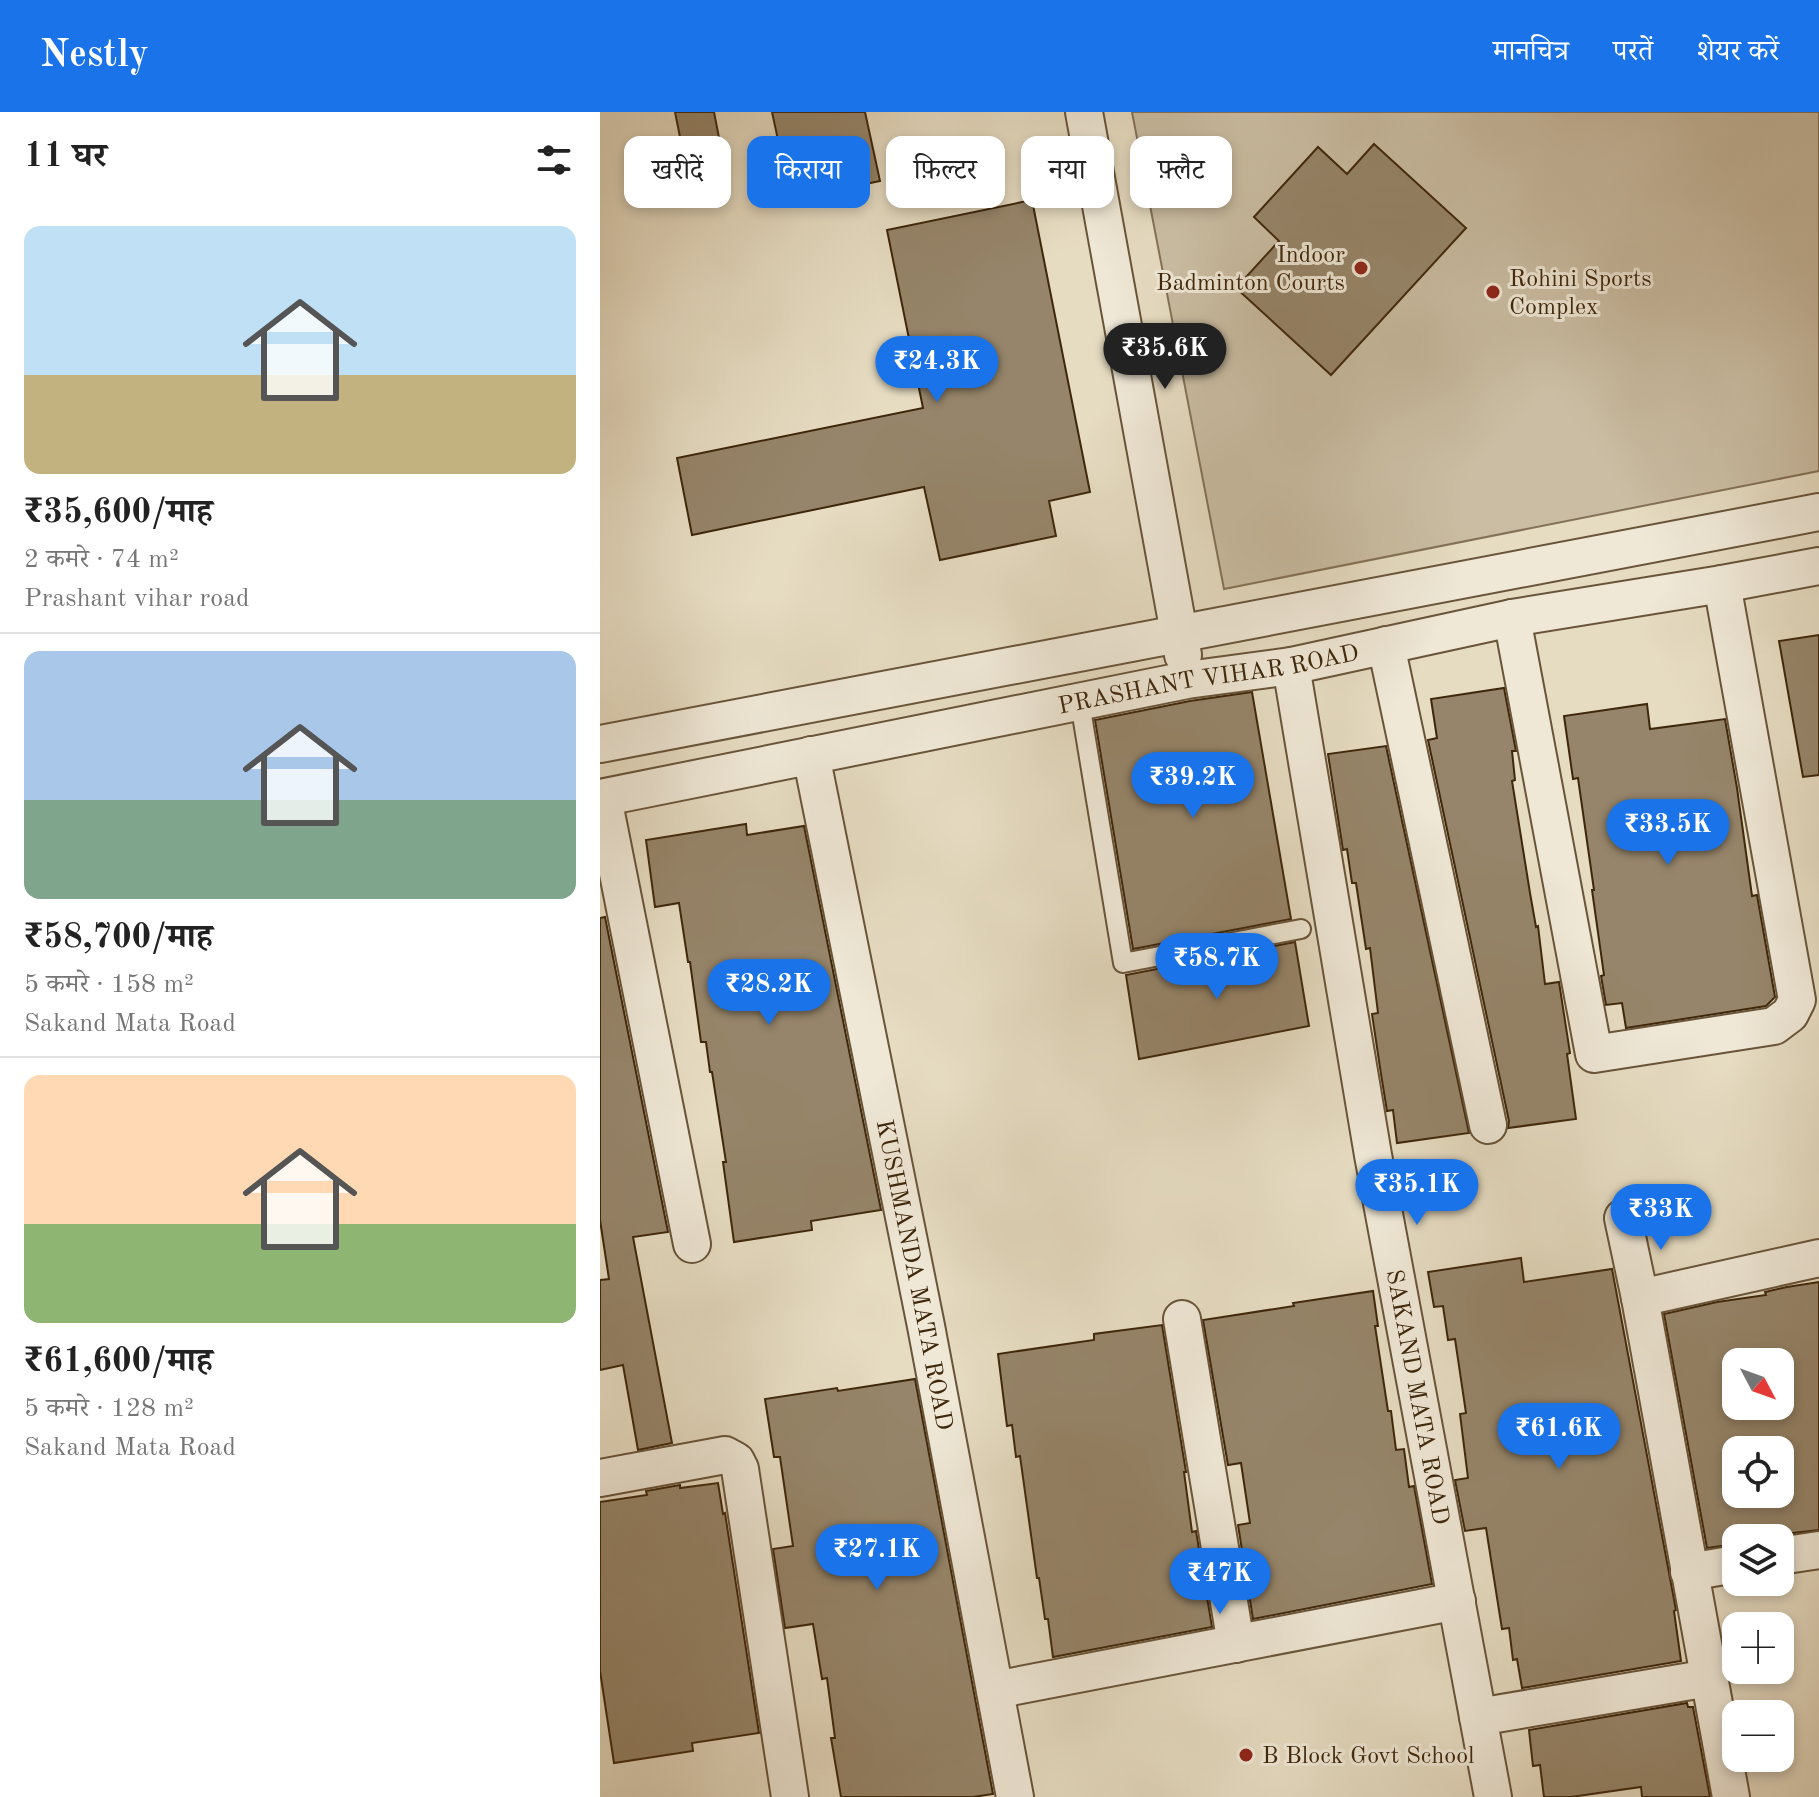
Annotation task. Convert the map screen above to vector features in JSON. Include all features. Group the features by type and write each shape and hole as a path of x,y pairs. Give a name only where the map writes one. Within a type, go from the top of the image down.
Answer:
{"street":[{"path":"1084,112 1187,680"},
{"name":"PRASHANT VIHAR ROAD","path":"600,744 1819,512"},
{"name":"PRASHANT VIHAR ROAD","path":"602,798 1187,680 1291,666 1512,618 1819,566"},
{"path":"1512,618 1594,1054 1774,1026 1790,1014 1797,1000 1722,584"},
{"path":"1386,645 1488,1125"},
{"name":"SAKAND MATA ROAD","path":"1291,666 1373,1155 1493,1797"},
{"name":"KUSHMANDA MATA ROAD","path":"811,755 926,1326 1015,1797"},
{"path":"602,798 692,1244"},
{"path":"1623,1218 1731,1797"},
{"path":"1640,1298 1819,1258"},
{"path":"1182,1319 1236,1644"},
{"path":"600,1478 725,1455 736,1461 740,1469 790,1797"},
{"path":"1794,1554 1819,1550"},
{"path":"1689,1572 1722,1566"},
{"path":"995,1690 1457,1601"},
{"path":"1478,1717 1709,1678"}],"lane":[{"path":"1080,703 1123,963 1301,929"}],"shaded area":[{"name":"Rohini Sports Complex","path":"1132,112 1819,112 1819,471 1224,589 1151,208 1232,208 1232,136 1137,136"}],"building":[{"path":"675,112 714,112 719,136 680,136"},
{"path":"772,112 865,112 880,181 870,183 870,136 777,136"},
{"name":"Indoor Badminton Courts","path":"1374,144 1466,228 1331,375 1236,288 1279,241 1254,217 1318,147 1347,174"},
{"path":"1021,202 1021,208 1034,208 1090,492 1049,501 1056,536 940,560 924,487 692,535 677,458 923,408 887,230"},
{"path":"1819,635 1819,775 1803,777 1779,641"},
{"path":"1504,688 1516,751 1512,751 1515,780 1512,781 1545,984 1559,982 1576,1119 1508,1128 1428,740 1437,738 1431,699"},
{"path":"1252,692 1291,919 1133,949 1095,720"},
{"path":"1647,704 1650,729 1725,719 1752,896 1757,895 1775,997 1766,1006 1626,1028 1622,1003 1606,1005 1578,778 1573,779 1564,716"},
{"path":"1386,746 1469,1133 1397,1143 1393,1110 1387,1111 1372,1014 1378,1013 1370,948 1366,949 1356,883 1352,883 1347,849 1343,850 1328,754"},
{"path":"746,824 747,835 804,826 881,1210 811,1221 812,1230 734,1242 712,1072 706,1042 701,1042 679,903 655,907 646,840"},
{"path":"605,917 668,1232 633,1237 672,1443 638,1450 623,1365 600,1370 600,1280 609,1279 600,1220 600,918"},
{"path":"1295,942 1309,1026 1139,1059 1126,975"},
{"path":"1521,1258 1524,1282 1612,1269 1676,1610 1681,1661 1522,1688 1517,1659 1513,1660 1509,1628 1502,1629 1486,1528 1465,1531 1455,1480 1468,1478 1460,1414 1466,1413 1455,1339 1448,1340 1443,1306 1434,1307 1428,1272"},
{"path":"1819,1282 1819,1530 1794,1533 1794,1524 1722,1524 1722,1546 1707,1548 1664,1314 1766,1295 1765,1292"},
{"path":"1373,1291 1388,1411 1391,1411 1396,1450 1404,1449 1409,1487 1414,1486 1432,1584 1253,1619 1238,1525 1250,1523 1241,1463 1228,1465 1203,1320"},
{"path":"1162,1325 1186,1472 1192,1532 1196,1531 1212,1627 1053,1657 1048,1619 1045,1619 1037,1578 1020,1456 1016,1457 1012,1425 1007,1426 998,1354 1094,1340 1094,1334"},
{"path":"915,1379 993,1794 973,1797 841,1797 831,1738 835,1738 827,1678 822,1679 813,1624 785,1628 773,1549 793,1546 780,1457 774,1457 765,1399"},
{"path":"718,1483 759,1733 692,1743 693,1751 614,1763 600,1671 600,1502 647,1495 646,1491 680,1485 680,1488"},
{"path":"1687,1703 1688,1707 1693,1707 1710,1797 1642,1797 1641,1787 1571,1797 1544,1797 1540,1765 1533,1766 1529,1730"}],"place":[{"name":"Indoor Badminton Courts","path":"1361,268"},
{"name":"Rohini Sports Complex","path":"1493,292"},
{"name":"B Block Govt School","path":"1246,1755"}]}
